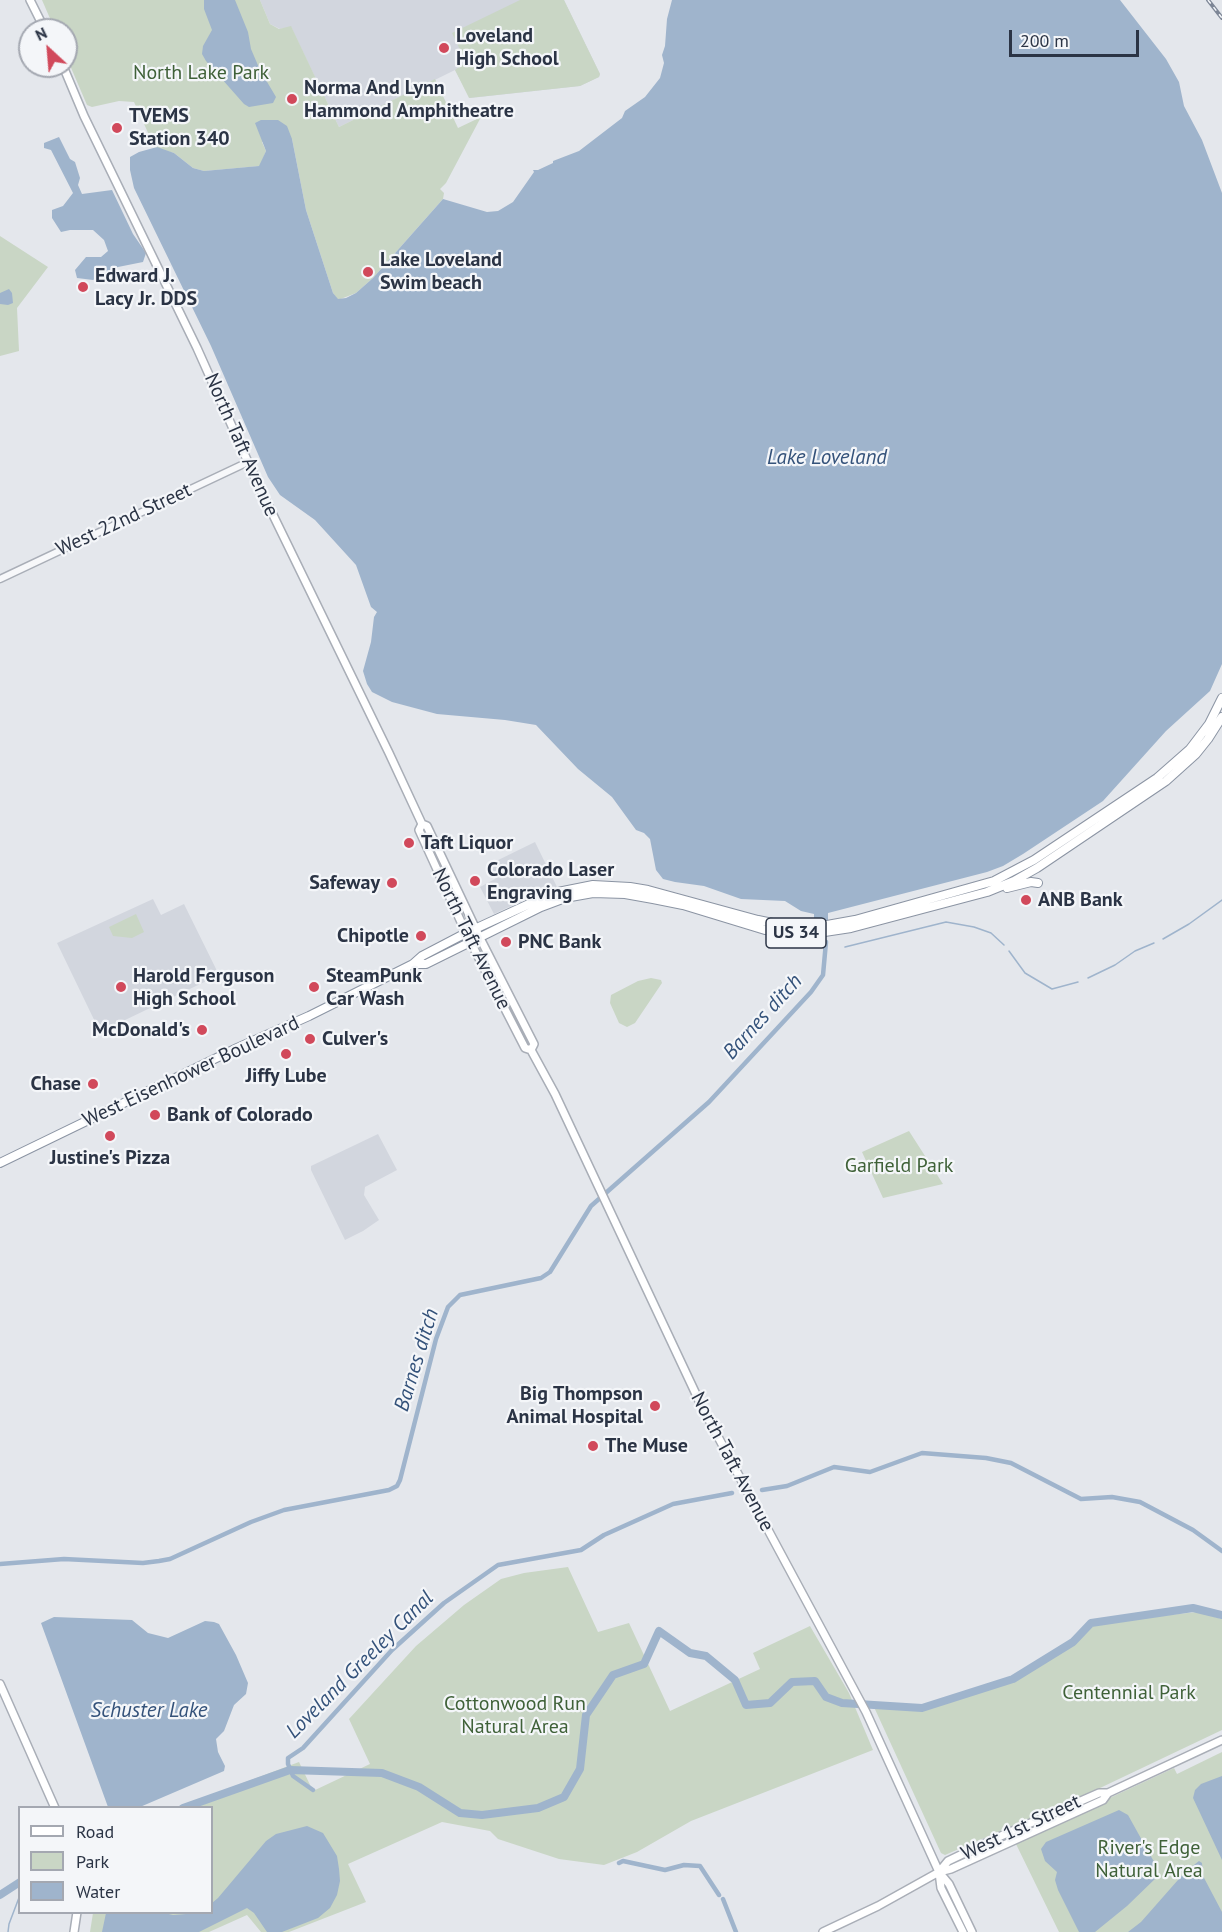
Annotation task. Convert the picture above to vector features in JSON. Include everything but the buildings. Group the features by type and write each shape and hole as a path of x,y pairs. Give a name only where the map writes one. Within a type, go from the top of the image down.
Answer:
{"highway":[{"name":"West Eisenhower Boulevard","path":"0,1163 233,1050 299,1021 413,964 426,963 468,937 553,893 602,885 648,890 758,920 782,925 816,927 855,920 976,886 1020,869 1149,783 1183,756 1209,724 1222,698"},
{"name":"West Eisenhower Boulevard","path":"478,932 566,898 593,893 626,894 663,901 765,930 818,933 851,928 1000,888 1037,868 1180,770 1208,739 1222,717"},
{"path":"1180,770 1179,765 1183,756"},
{"path":"1000,888 1031,882 1038,883"}],"main road":[{"path":"30,0 39,18"},
{"name":"North Taft Avenue","path":"68,78 84,116 198,348 248,462 422,824 427,826 534,1044 531,1050"},
{"name":"North Taft Avenue","path":"422,824 419,830 468,937 525,1048 531,1050 555,1094 702,1407 866,1712 939,1872"},
{"path":"0,1684 55,1806"},
{"name":"West 1st Street","path":"823,1932 878,1906 939,1872 951,1869 1103,1800 1108,1793 1222,1740"},
{"path":"939,1872 941,1888 963,1932"},
{"path":"939,1872 949,1884 972,1932"},
{"path":"74,1932 77,1914"}],"street":[{"name":"West 22nd Street","path":"0,579 248,462"}],"shaded area":[{"name":"Loveland High School","path":"260,0 564,0 600,74 599,77 580,86 470,98 455,70 339,127 291,27 280,29 270,24"},
{"path":"535,842 557,887 494,914 480,887 495,879 488,865"},
{"path":"153,899 161,915 184,904 219,975 100,1032 57,943"},
{"path":"378,1134 397,1170 365,1187 364,1195 379,1220 345,1240 311,1166"}],"green space":[{"name":"North Lake Park","path":"42,0 260,0 270,24 279,29 291,26 339,127 435,79 458,128 481,117 446,183 440,189 444,193 443,199 373,278 356,293 338,300 333,293 306,210 292,139 262,142 266,151 260,166 204,171 193,168 174,153 155,148 134,102 119,101 92,107 87,105 75,78 78,78 78,18 50,18"},
{"path":"520,0 564,0 600,74 599,77 580,86 469,98 455,70 466,62 452,33"},
{"path":"0,236 48,267 17,308 19,351 0,356"},
{"path":"136,914 144,932 132,938 113,936 109,927"},
{"path":"651,978 661,980 662,983 635,1023 627,1027 619,1023 610,1003 611,995 638,981"},
{"name":"Garfield Park","path":"909,1131 943,1184 883,1198 862,1152"},
{"name":"Cottonwood Run Natural Area","path":"568,1567 598,1632 629,1623 670,1711 760,1669 753,1653 810,1626 849,1693 873,1750 691,1821 637,1852 604,1865 559,1859 498,1839 490,1831 442,1822 348,1864 366,1902 289,1932 261,1932 247,1915 209,1932 90,1932 93,1914 213,1914 213,1806 182,1806 299,1762 313,1791 370,1764 349,1719 416,1646 464,1605 501,1579 524,1573"},
{"name":"Centennial Park","path":"1197,1612 1222,1619 1222,1730 1100,1788 945,1855 941,1853 874,1707 917,1710 943,1705 1016,1679 1041,1666 1077,1641 1093,1625"},
{"name":"River's Edge Natural Area","path":"1222,1752 1222,1932 1059,1932 1015,1842 1174,1768 1177,1774"}],"water":[{"path":"204,0 235,0 248,32 251,49 276,97 273,103 249,107 244,104 206,61 202,54 203,46 212,30 204,9"},
{"name":"Lake Loveland","path":"672,0 1120,0 1166,59 1179,82 1184,106 1202,140 1222,193 1222,664 1210,691 1166,731 1103,801 1023,854 987,872 828,913 828,921 814,923 814,914 801,911 785,901 741,899 704,886 663,879 656,870 650,839 644,833 636,830 612,797 578,769 536,725 437,714 392,702 372,692 363,671 377,612 371,607 356,565 315,520 280,495 268,477 211,346 134,188 130,170 130,157 157,147 174,153 193,168 204,171 259,166 266,151 255,123 261,120 278,120 287,126 292,139 306,210 333,293 338,299 346,298 356,293 373,278 443,199 487,212 498,211 513,202 534,172 533,170 538,170 553,161 579,151 622,118 625,111 645,97 660,78 664,63 662,55 667,19"},
{"path":"59,137 70,159 75,162 80,178 78,185 82,194 112,190 133,234 146,253 143,262 118,267 93,280 77,278 75,270 86,257 101,257 108,251 104,240 93,230 61,232 52,218 52,210 63,206 73,193 51,150 44,148 44,143"},
{"path":"9,289 13,303 0,304 0,293"},
{"name":"Schuster Lake","path":"54,1617 132,1620 148,1633 168,1638 205,1621 219,1624 248,1683 246,1694 234,1705 224,1731 216,1739 218,1752 225,1766 224,1771 142,1806 108,1806 41,1623"},
{"path":"1222,1776 1222,1860 1193,1798 1195,1790 1201,1784"},
{"path":"1119,1810 1128,1815 1157,1865 1157,1877 1095,1932 1079,1932 1058,1890 1055,1880 1057,1872 1045,1861 1041,1849 1046,1842"},
{"path":"307,1826 323,1833 337,1856 340,1881 337,1895 330,1908 318,1918 282,1932 267,1932 254,1913 247,1908 199,1932 102,1932 106,1914 213,1914 213,1902 266,1841 276,1834"},
{"path":"1199,1861 1202,1863 1203,1876 1222,1912 1222,1932 1128,1932 1141,1922 1185,1872"}],"waterway":[{"path":"1163,939 1189,924 1222,900"},
{"path":"845,947 946,922 991,933 1004,945"},
{"name":"Barnes ditch","path":"0,1564 64,1559 143,1563 170,1559 251,1522 284,1510 389,1490 397,1486 436,1339 448,1307 460,1295 541,1278 550,1272 591,1206 709,1102 811,992 823,975 826,942"},
{"path":"1088,978 1115,965 1135,951 1154,943"},
{"path":"1009,951 1025,973 1052,989 1078,982"},
{"name":"Loveland Greeley Canal","path":"762,1490 787,1486 834,1467 870,1472 922,1453 986,1458 1011,1463 1081,1499 1112,1497 1140,1502 1193,1530 1222,1551"},
{"name":"Loveland Greeley Canal","path":"313,1790 293,1776 288,1758 303,1748 392,1650 444,1603 498,1565 581,1550 604,1535 673,1504 732,1493"},
{"path":"189,1806 290,1770 382,1773 419,1787 460,1813 482,1815 538,1808 564,1797 580,1769 586,1715 613,1675 644,1664 659,1631 690,1653 706,1656 735,1680 746,1705 770,1703 792,1682 815,1681 826,1697 842,1703 922,1708 1013,1679 1073,1642 1091,1623 1193,1608 1222,1615"},
{"path":"619,1863 623,1861 665,1870 684,1865 700,1866 719,1895"},
{"path":"0,1895 18,1883"},
{"path":"723,1899 736,1932"},
{"path":"8,1932 18,1900"}],"railway":[{"path":"1208,0 1222,18"}],"place":[{"name":"Loveland High School","path":"444,48"},
{"name":"Norma And Lynn Hammond Amphitheatre","path":"292,99"},
{"name":"TVEMS Station 340","path":"117,128"},
{"name":"Lake Loveland Swim beach","path":"368,272"},
{"name":"Edward J. Lacy Jr. DDS","path":"83,287"},
{"name":"Taft Liquor","path":"409,843"},
{"name":"Colorado Laser Engraving","path":"475,881"},
{"name":"Safeway","path":"392,883"},
{"name":"ANB Bank","path":"1026,900"},
{"name":"Chipotle","path":"421,936"},
{"name":"PNC Bank","path":"506,942"},
{"name":"Harold Ferguson High School","path":"121,987"},
{"name":"SteamPunk Car Wash","path":"314,987"},
{"name":"McDonald's","path":"202,1030"},
{"name":"Culver's","path":"310,1039"},
{"name":"Jiffy Lube","path":"286,1054"},
{"name":"Chase","path":"93,1084"},
{"name":"Bank of Colorado","path":"155,1115"},
{"name":"Justine's Pizza","path":"110,1136"},
{"name":"Big Thompson Animal Hospital","path":"655,1406"},
{"name":"The Muse","path":"593,1446"}]}
